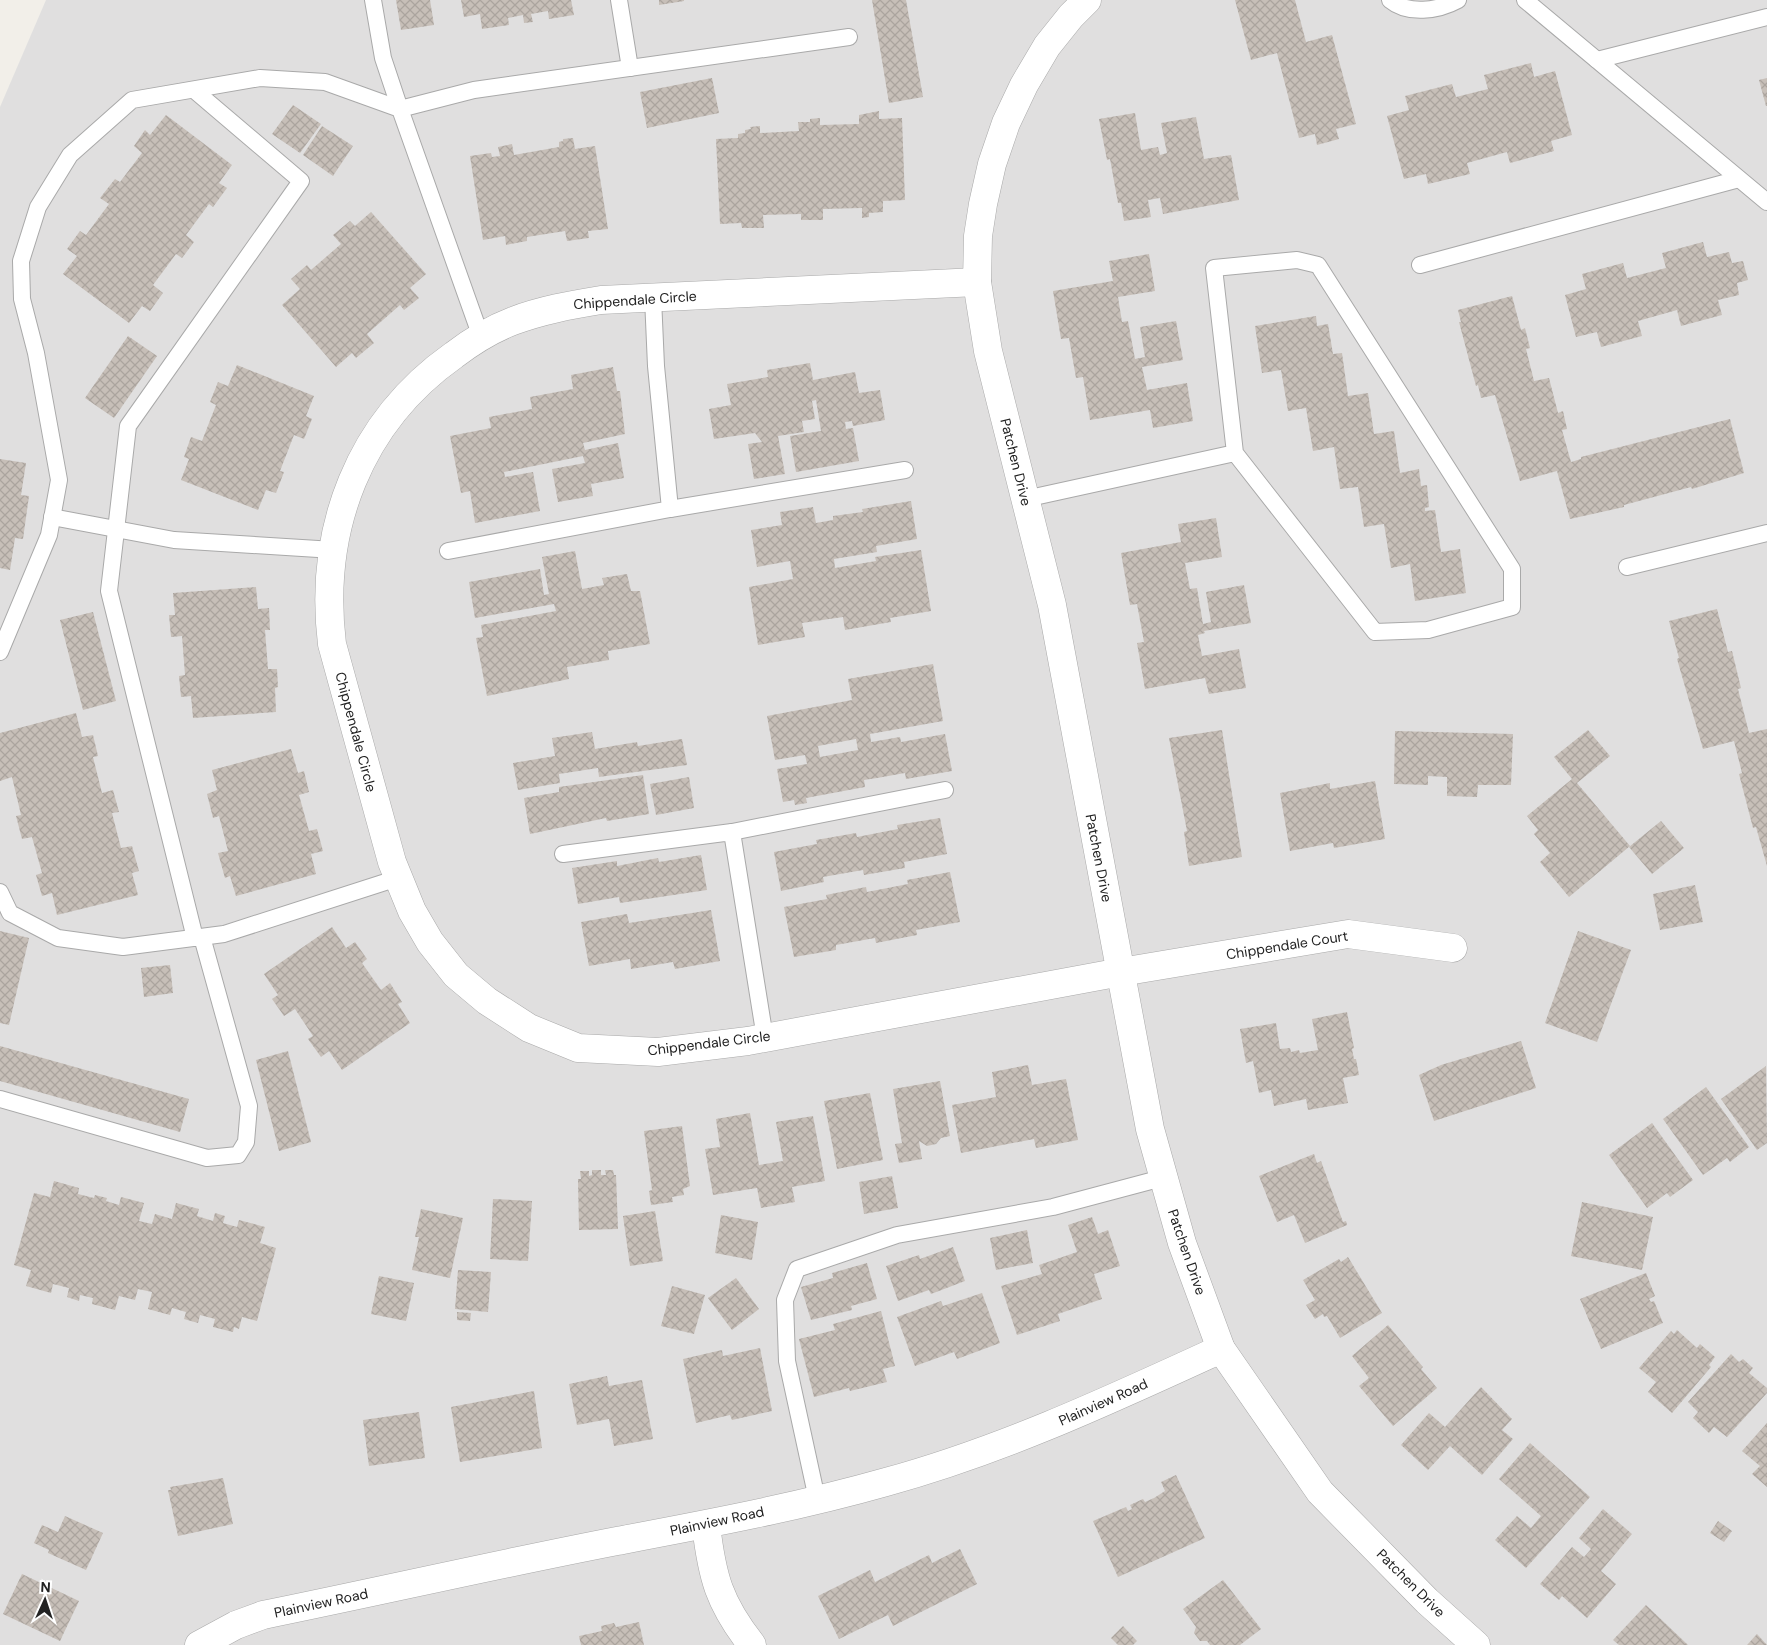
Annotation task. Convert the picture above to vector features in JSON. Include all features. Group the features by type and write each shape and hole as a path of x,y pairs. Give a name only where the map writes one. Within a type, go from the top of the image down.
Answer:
{"street":[{"name":"Patchen Drive","path":"1087,0 1071,16 1048,46 1024,84 1006,123 992,164 983,204 978,236 978,282 988,351 1052,605 1150,1129 1162,1178 1182,1243 1221,1349 1320,1492 1427,1601 1476,1645"},
{"name":"Chippendale Circle","path":"978,282 601,300 553,307 511,322 482,337 431,371 396,406 371,441 345,499 334,550 330,583 332,644 392,862 416,919 430,942 456,975 487,1001 529,1028 578,1048 658,1052 765,1038 1121,972"},
{"name":"Chippendale Court","path":"1121,972 1348,934 1453,948"},
{"name":"Plainview Road","path":"199,1645 236,1625 263,1615 617,1541 706,1525 886,1482 1005,1444 1075,1416 1221,1349"},
{"path":"706,1525 710,1560 717,1588 736,1624 752,1645"}],"lane":[{"path":"373,0 384,58 400,109 482,337"},
{"path":"618,0 630,68"},
{"path":"1390,0 1397,6 1414,10 1435,9 1458,0"},
{"path":"1525,0 1767,202"},
{"path":"1597,60 1767,17"},
{"path":"0,652 49,534 59,480 36,353 22,299 21,261 38,207 70,154 132,100 260,78 325,82 400,109 474,90 849,37"},
{"path":"0,1099 207,1158 238,1155 246,1142 249,1106 198,937 109,591 128,426 301,181 194,90"},
{"path":"1420,265 1739,179"},
{"path":"1297,260 1318,265 1512,569 1512,607 1428,630 1375,632 1235,453 1214,268 1297,260"},
{"path":"653,298 656,366 670,509"},
{"path":"1025,499 1235,453"},
{"path":"448,551 670,509 905,470"},
{"path":"52,517 174,540 334,550"},
{"path":"1627,567 1767,533"},
{"path":"563,854 732,832 945,790"},
{"path":"732,832 765,1038"},
{"path":"0,892 5,917 58,938 123,948 224,934 398,878"},
{"path":"817,1499 788,1361 785,1300 797,1269 897,1234 1053,1206 1162,1178"}],"shaded area":[{"path":"46,0 1767,0 1767,1645 0,1645 0,107"}],"building":[{"path":"396,0 430,0 434,25 401,30"},
{"path":"461,0 571,0 574,15 549,19 548,11 531,14 533,22 524,23 523,15 508,18 509,25 482,29 480,14 464,17"},
{"path":"659,0 684,0 684,1 659,5"},
{"path":"872,0 906,0 923,97 889,103"},
{"path":"1235,0 1295,0 1306,42 1332,35 1356,124 1336,129 1339,139 1317,145 1315,134 1299,138 1277,53 1251,60"},
{"path":"1531,63 1534,77 1555,71 1572,135 1551,141 1554,151 1510,163 1507,152 1467,163 1470,174 1428,184 1426,174 1404,179 1387,116 1409,110 1405,96 1452,84 1456,97 1488,89 1484,75"},
{"path":"712,78 719,113 647,128 640,92"},
{"path":"1767,78 1767,106 1766,106 1759,80"},
{"path":"293,105 321,124 300,153 272,134"},
{"path":"879,111 879,119 902,118 905,200 883,201 883,212 869,213 869,217 862,218 862,208 823,209 823,220 801,220 801,214 763,215 764,228 742,228 741,223 720,224 716,139 738,138 738,134 745,133 745,130 751,129 750,127 760,126 760,133 799,131 798,122 810,122 810,119 820,118 820,125 859,124 859,115"},
{"path":"1135,113 1141,150 1158,147 1160,155 1167,153 1161,123 1196,117 1204,159 1231,155 1239,200 1163,214 1160,198 1148,200 1151,217 1124,221 1121,203 1118,203 1110,159 1107,160 1099,119"},
{"path":"166,115 232,165 219,183 227,188 213,207 209,204 186,235 194,242 182,258 176,254 153,285 163,293 150,311 142,306 129,323 63,274 77,256 67,249 80,231 86,235 109,204 100,198 115,179 120,182 142,153 134,146 145,130 150,135"},
{"path":"322,126 353,146 333,176 303,155"},
{"path":"573,138 575,149 595,146 608,229 588,231 589,238 567,241 565,231 527,237 527,241 506,245 505,236 483,240 470,156 491,153 492,157 500,156 498,147 512,144 514,155 559,147 559,142 563,141 563,139"},
{"path":"371,212 426,274 410,288 419,298 404,310 400,305 367,334 374,343 356,358 352,353 336,367 282,305 300,289 291,279 307,265 311,270 341,244 333,235 350,221 355,226"},
{"path":"1703,242 1707,257 1729,252 1732,263 1743,261 1748,280 1737,283 1739,295 1718,300 1722,315 1681,326 1677,310 1638,321 1642,336 1601,347 1597,332 1576,337 1565,295 1586,289 1582,274 1623,263 1627,278 1666,268 1662,253"},
{"path":"1149,254 1155,291 1118,297 1122,322 1128,321 1135,359 1145,357 1140,327 1176,321 1183,360 1142,367 1147,390 1187,383 1193,421 1153,428 1150,410 1090,420 1083,377 1076,378 1069,338 1061,339 1053,291 1113,281 1109,261"},
{"path":"1512,296 1521,330 1525,328 1530,348 1526,349 1534,381 1549,378 1558,413 1563,411 1567,429 1562,430 1571,462 1581,459 1581,457 1730,419 1744,473 1692,489 1691,487 1624,505 1624,507 1570,519 1557,471 1520,481 1495,395 1481,398 1478,385 1476,386 1459,322 1461,322 1458,310"},
{"path":"1316,316 1317,326 1328,324 1333,354 1342,353 1348,396 1368,393 1374,434 1394,431 1400,473 1419,469 1421,486 1427,485 1429,507 1425,508 1425,511 1435,510 1441,552 1460,549 1466,593 1415,601 1410,564 1391,568 1384,524 1364,527 1358,487 1340,489 1334,447 1313,451 1306,408 1288,411 1281,370 1262,373 1255,326"},
{"path":"128,336 157,356 114,418 85,398"},
{"path":"810,363 813,380 855,372 859,393 880,390 885,420 853,426 852,421 845,422 846,429 853,428 859,461 796,472 790,436 821,431 816,400 812,401 815,419 802,421 804,432 778,436 785,474 754,479 748,444 762,442 755,433 714,439 709,409 731,405 727,384 768,377 767,370"},
{"path":"237,365 314,396 306,416 312,419 304,439 294,435 280,471 284,472 276,493 266,490 258,510 181,480 189,459 184,457 191,437 202,441 216,405 210,402 218,382 228,386"},
{"path":"613,367 617,391 620,391 625,434 583,443 585,450 618,443 624,478 591,484 593,496 558,502 552,469 585,463 583,456 504,472 505,477 533,472 540,511 475,523 470,491 461,493 450,436 491,428 489,417 532,409 530,397 573,389 571,375"},
{"path":"0,459 26,463 21,495 29,496 23,539 15,538 10,570 0,568"},
{"path":"911,501 917,539 876,546 877,552 834,559 835,568 876,561 875,557 921,550 931,611 890,618 891,622 845,630 843,617 802,623 805,637 758,645 749,587 793,579 790,561 757,567 751,530 782,525 780,512 813,507 816,523 833,520 833,516 863,512 862,509"},
{"path":"1216,518 1222,557 1185,563 1190,589 1197,588 1203,624 1211,622 1206,592 1244,585 1251,623 1204,631 1205,633 1198,635 1202,656 1239,649 1246,688 1209,694 1205,678 1145,689 1137,643 1144,642 1137,604 1130,605 1121,553 1181,542 1178,524"},
{"path":"575,551 582,589 604,585 602,578 627,574 631,591 640,591 650,644 608,651 609,660 567,667 569,679 487,696 476,638 483,637 481,625 556,611 554,604 475,618 469,582 540,569 544,595 549,594 542,557"},
{"path":"256,587 258,609 269,608 270,630 265,630 268,669 277,669 278,687 275,688 276,712 193,718 191,696 181,697 179,676 185,675 182,636 171,637 169,615 175,615 173,593"},
{"path":"1717,609 1728,652 1732,651 1741,688 1738,689 1749,733 1767,729 1767,866 1756,827 1753,828 1739,774 1742,773 1734,741 1703,749 1677,659 1679,658 1669,621"},
{"path":"93,612 116,701 83,710 60,620"},
{"path":"933,664 943,721 870,734 871,742 900,737 901,742 945,734 952,771 906,779 905,773 864,780 865,787 806,798 807,803 795,805 794,800 783,802 777,769 807,764 805,755 775,760 767,716 852,700 848,679","holes":["856,739 858,750 820,757 818,746"]},
{"path":"76,713 82,737 93,735 98,756 93,757 102,793 113,790 119,812 112,813 121,848 132,846 139,871 132,873 138,895 57,915 52,893 42,896 36,875 42,873 32,837 22,839 16,816 21,815 12,777 0,781 0,733"},
{"path":"1222,730 1242,857 1189,866 1184,832 1187,831 1169,738"},
{"path":"1588,730 1610,756 1577,783 1630,846 1569,897 1540,862 1550,853 1534,834 1538,830 1527,816 1572,779 1554,757"},
{"path":"1395,731 1513,734 1511,785 1478,785 1477,797 1447,796 1447,777 1428,776 1428,785 1394,784"},
{"path":"592,732 595,749 637,742 638,746 682,739 687,765 599,777 598,768 559,774 560,783 518,790 513,763 555,756 552,738"},
{"path":"291,749 298,773 304,771 309,792 299,795 309,831 317,829 323,851 311,854 316,874 236,896 230,876 225,878 218,853 228,851 219,816 213,818 207,794 217,790 212,770"},
{"path":"643,775 649,814 607,821 606,818 530,834 524,798 559,792 559,787"},
{"path":"689,777 694,808 656,815 650,784"},
{"path":"1375,781 1385,839 1334,848 1333,843 1290,851 1280,793 1330,783 1330,789"},
{"path":"940,818 947,854 904,862 905,868 864,875 863,870 823,877 824,882 781,891 774,852 817,844 816,840 856,833 857,837 898,829 897,825"},
{"path":"1661,821 1684,848 1652,874 1629,847"},
{"path":"701,855 707,890 620,903 619,897 578,904 572,868 617,861 617,866 658,858 659,862"},
{"path":"950,872 960,922 916,930 917,935 876,943 875,938 836,945 836,950 794,957 784,907 827,899 826,895 866,887 867,892 908,884 907,880"},
{"path":"1695,885 1703,922 1660,930 1653,894"},
{"path":"711,910 720,961 675,969 673,962 631,969 630,959 589,966 581,922 627,914 629,923"},
{"path":"332,927 346,948 355,942 367,959 362,963 381,990 390,983 402,1002 398,1004 410,1023 342,1070 329,1051 321,1057 308,1039 313,1036 295,1009 284,1016 272,999 278,995 264,974"},
{"path":"0,931 29,938 9,1025 0,1023"},
{"path":"1578,931 1631,950 1597,1042 1545,1023"},
{"path":"170,965 173,993 144,997 141,968"},
{"path":"1347,1012 1354,1048 1352,1049 1359,1075 1343,1078 1348,1103 1308,1110 1306,1099 1274,1106 1271,1090 1259,1093 1253,1061 1246,1063 1240,1029 1276,1023 1280,1049 1290,1048 1291,1052 1299,1050 1300,1053 1318,1050 1312,1019"},
{"path":"1521,1041 1536,1088 1434,1121 1419,1075 1441,1065"},
{"path":"0,1046 189,1099 180,1132 0,1081"},
{"path":"288,1051 311,1142 279,1151 256,1060"},
{"path":"1028,1065 1032,1085 1066,1079 1078,1140 1036,1148 1034,1139 961,1153 952,1105 996,1097 992,1072"},
{"path":"1766,1066 1767,1143 1757,1150 1721,1099"},
{"path":"940,1081 950,1136 941,1138 936,1144 927,1146 919,1141 922,1159 899,1163 895,1144 902,1143 893,1089"},
{"path":"1706,1087 1749,1147 1730,1162 1727,1158 1703,1175 1663,1119"},
{"path":"870,1093 883,1160 837,1169 824,1101"},
{"path":"750,1113 759,1165 783,1161 776,1122 813,1116 825,1181 792,1187 795,1202 761,1208 757,1188 713,1195 705,1149 720,1147 716,1119"},
{"path":"1652,1123 1693,1180 1670,1197 1667,1193 1647,1208 1609,1155"},
{"path":"682,1126 690,1186 683,1189 684,1195 672,1197 673,1202 651,1205 649,1191 652,1190 644,1131"},
{"path":"1314,1154 1317,1163 1321,1161 1343,1222 1346,1221 1347,1225 1305,1243 1294,1215 1277,1222 1259,1176"},
{"path":"592,1170 601,1170 601,1175 606,1175 605,1170 613,1170 614,1175 616,1175 618,1229 579,1230 578,1179 581,1179 580,1171 589,1171 589,1176 592,1175"},
{"path":"892,1176 898,1208 864,1214 859,1182"},
{"path":"54,1181 79,1188 78,1194 94,1198 95,1195 107,1198 106,1201 119,1205 121,1197 144,1203 139,1221 152,1224 155,1214 172,1219 176,1203 199,1209 197,1216 213,1221 215,1213 225,1216 223,1223 237,1227 239,1220 265,1227 260,1243 276,1248 257,1321 242,1317 239,1329 234,1327 233,1332 213,1327 215,1319 200,1315 198,1323 184,1319 186,1312 172,1308 170,1315 148,1309 152,1292 138,1289 135,1300 119,1296 115,1310 92,1304 93,1298 80,1295 79,1301 67,1297 69,1288 53,1284 51,1293 26,1286 31,1270 14,1265 34,1193 50,1197"},
{"path":"493,1199 532,1201 528,1261 490,1259"},
{"path":"1582,1202 1653,1217 1642,1270 1571,1256"},
{"path":"421,1209 463,1218 450,1278 412,1270 419,1237 415,1237"},
{"path":"655,1211 663,1261 630,1266 623,1216"},
{"path":"721,1215 758,1222 752,1260 715,1253"},
{"path":"1092,1217 1098,1234 1108,1230 1120,1266 1094,1274 1102,1299 1058,1314 1060,1321 1017,1335 1001,1286 1042,1274 1039,1265 1077,1252 1068,1225"},
{"path":"1027,1230 1033,1263 996,1270 990,1238"},
{"path":"953,1247 965,1281 931,1294 929,1290 898,1301 886,1266 919,1255 920,1259"},
{"path":"1348,1257 1382,1313 1340,1338 1327,1316 1324,1317 1323,1314 1315,1319 1306,1305 1315,1300 1303,1280 1339,1259 1341,1262"},
{"path":"867,1263 877,1299 851,1306 852,1310 811,1320 801,1287 833,1278 832,1273"},
{"path":"458,1270 491,1272 488,1312 455,1309"},
{"path":"1646,1273 1655,1296 1649,1299 1651,1302 1654,1301 1663,1323 1601,1349 1580,1299"},
{"path":"379,1276 414,1283 406,1321 371,1314"},
{"path":"736,1278 759,1309 732,1330 708,1298"},
{"path":"672,1286 705,1295 694,1334 661,1326"},
{"path":"982,1293 1000,1343 957,1359 954,1352 915,1366 897,1317 941,1301 943,1306"},
{"path":"881,1311 895,1366 883,1369 887,1382 850,1391 849,1388 814,1397 799,1339 835,1330 833,1324"},
{"path":"457,1312 471,1313 470,1321 457,1320"},
{"path":"1388,1325 1423,1367 1421,1369 1437,1388 1393,1426 1359,1386 1369,1378 1352,1356"},
{"path":"1677,1330 1697,1348 1700,1344 1715,1357 1709,1365 1711,1367 1672,1413 1648,1392 1656,1382 1639,1368 1671,1331 1674,1334"},
{"path":"760,1348 772,1411 732,1420 730,1415 696,1423 683,1359 722,1350 723,1356"},
{"path":"1731,1354 1739,1362 1743,1359 1753,1368 1749,1373 1767,1388 1767,1393 1727,1437 1714,1427 1709,1433 1693,1418 1698,1412 1688,1402"},
{"path":"607,1376 609,1386 642,1380 653,1439 614,1446 609,1419 577,1425 569,1384"},
{"path":"1481,1387 1512,1419 1502,1430 1513,1439 1482,1475 1450,1446 1428,1470 1401,1445 1429,1413 1445,1427"},
{"path":"534,1391 542,1448 460,1462 451,1407"},
{"path":"419,1412 425,1458 369,1466 363,1420"},
{"path":"1767,1423 1767,1487 1752,1474 1760,1466 1742,1451"},
{"path":"1530,1443 1590,1497 1526,1568 1495,1540 1517,1516 1531,1528 1541,1516 1499,1479"},
{"path":"1176,1475 1205,1538 1118,1577 1093,1521 1126,1507 1128,1511 1132,1509 1130,1505 1143,1499 1145,1502 1154,1498 1165,1491 1161,1482"},
{"path":"223,1478 233,1524 178,1536 168,1490 171,1490 170,1487"},
{"path":"1603,1509 1632,1534 1601,1571 1616,1584 1587,1618 1562,1596 1559,1600 1540,1584 1572,1547 1584,1557 1591,1549 1579,1538"},
{"path":"65,1516 103,1533 86,1570 48,1553 49,1550 34,1543 42,1525 58,1532"},
{"path":"1718,1521 1732,1531 1724,1542 1710,1533"},
{"path":"960,1549 977,1584 893,1626 888,1615 839,1639 818,1596 870,1570 875,1582 929,1555 932,1563"},
{"path":"22,1574 79,1601 60,1641 3,1614"},
{"path":"1223,1580 1261,1629 1240,1645 1210,1645 1207,1641 1200,1641 1194,1633 1196,1627 1183,1609"},
{"path":"1646,1605 1688,1645 1619,1645 1613,1640"},
{"path":"639,1622 644,1645 581,1645 579,1636 602,1631 601,1626 614,1623 616,1627"},
{"path":"1123,1626 1137,1641 1133,1645 1118,1645 1111,1638"},
{"path":"1757,1634 1767,1645 1747,1645"}]}
